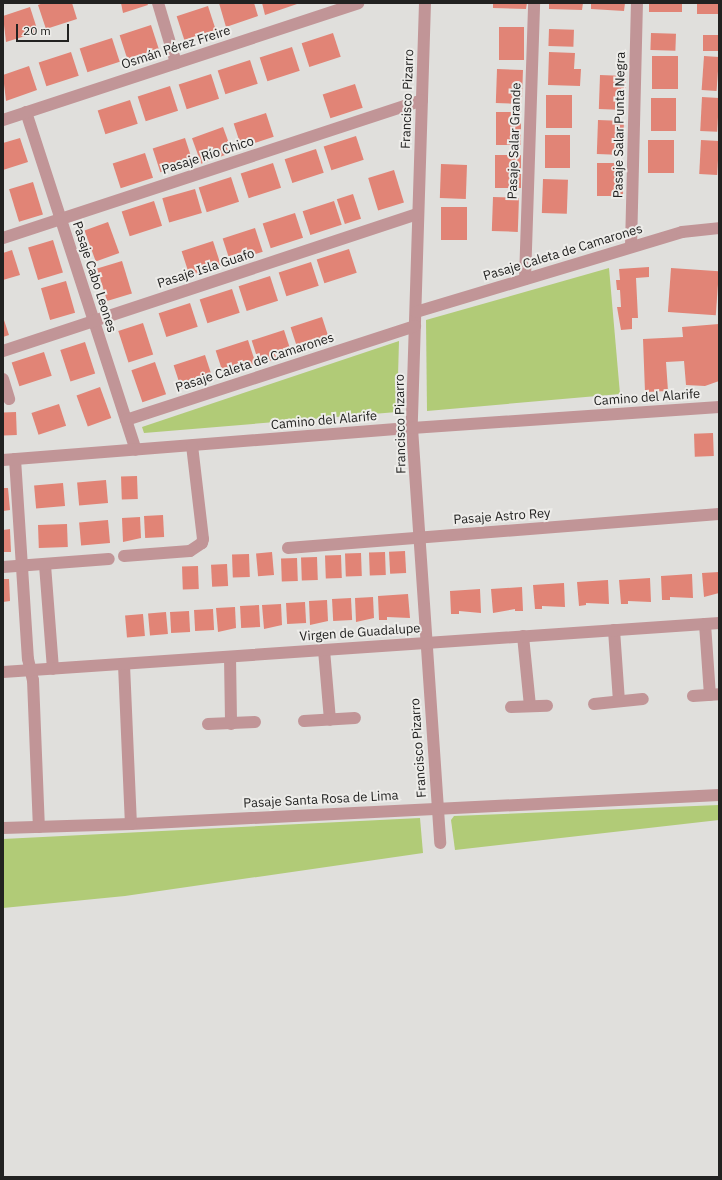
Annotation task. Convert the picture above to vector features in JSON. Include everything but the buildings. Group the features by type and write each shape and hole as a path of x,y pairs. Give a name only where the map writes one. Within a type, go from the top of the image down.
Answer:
{"street":[{"path":"158,3 176,63"},
{"name":"Osmán Pérez Freire","path":"3,120 358,3"},
{"name":"Francisco Pizarro","path":"425,3 412,428 440,843"},
{"name":"Pasaje Salar Grande","path":"525,279 534,3"},
{"name":"Pasaje Salar Punta Negra","path":"631,247 637,3"},
{"name":"Pasaje Río Chico","path":"3,238 422,100"},
{"name":"Pasaje Cabo Leones","path":"26,112 136,450"},
{"name":"Pasaje Isla Guafo","path":"3,350 418,214"},
{"name":"Pasaje Caleta de Camarones","path":"416,312 691,230 719,228"},
{"name":"Pasaje Caleta de Camarones","path":"126,420 415,326"},
{"path":"3,379 9,399"},
{"name":"Camino del Alarife","path":"9,460 412,428 719,407"},
{"path":"124,556 190,551 202,543 192,446"},
{"path":"9,460 31,671 39,827"},
{"name":"Pasaje Astro Rey","path":"288,548 719,514"},
{"path":"3,567 44,565 55,561 109,558"},
{"path":"44,565 53,669"},
{"name":"Virgen de Guadalupe","path":"3,672 124,665 719,623"},
{"path":"693,696 715,694 705,624"},
{"path":"614,630 619,701"},
{"path":"523,636 530,706"},
{"path":"324,650 330,720"},
{"path":"230,657 231,724"},
{"path":"124,665 131,824"},
{"path":"594,704 643,699"},
{"path":"511,707 547,706"},
{"path":"304,721 355,718"},
{"path":"208,724 255,722"},
{"name":"Pasaje Santa Rosa de Lima","path":"3,828 131,824 438,807 719,795"}],"green space":[{"path":"609,268 620,394 427,411 426,320"},
{"path":"399,341 397,412 144,433 142,427"},
{"path":"719,805 719,820 455,850 451,820 454,816"},
{"path":"420,818 423,853 125,896 3,908 3,839"}]}
